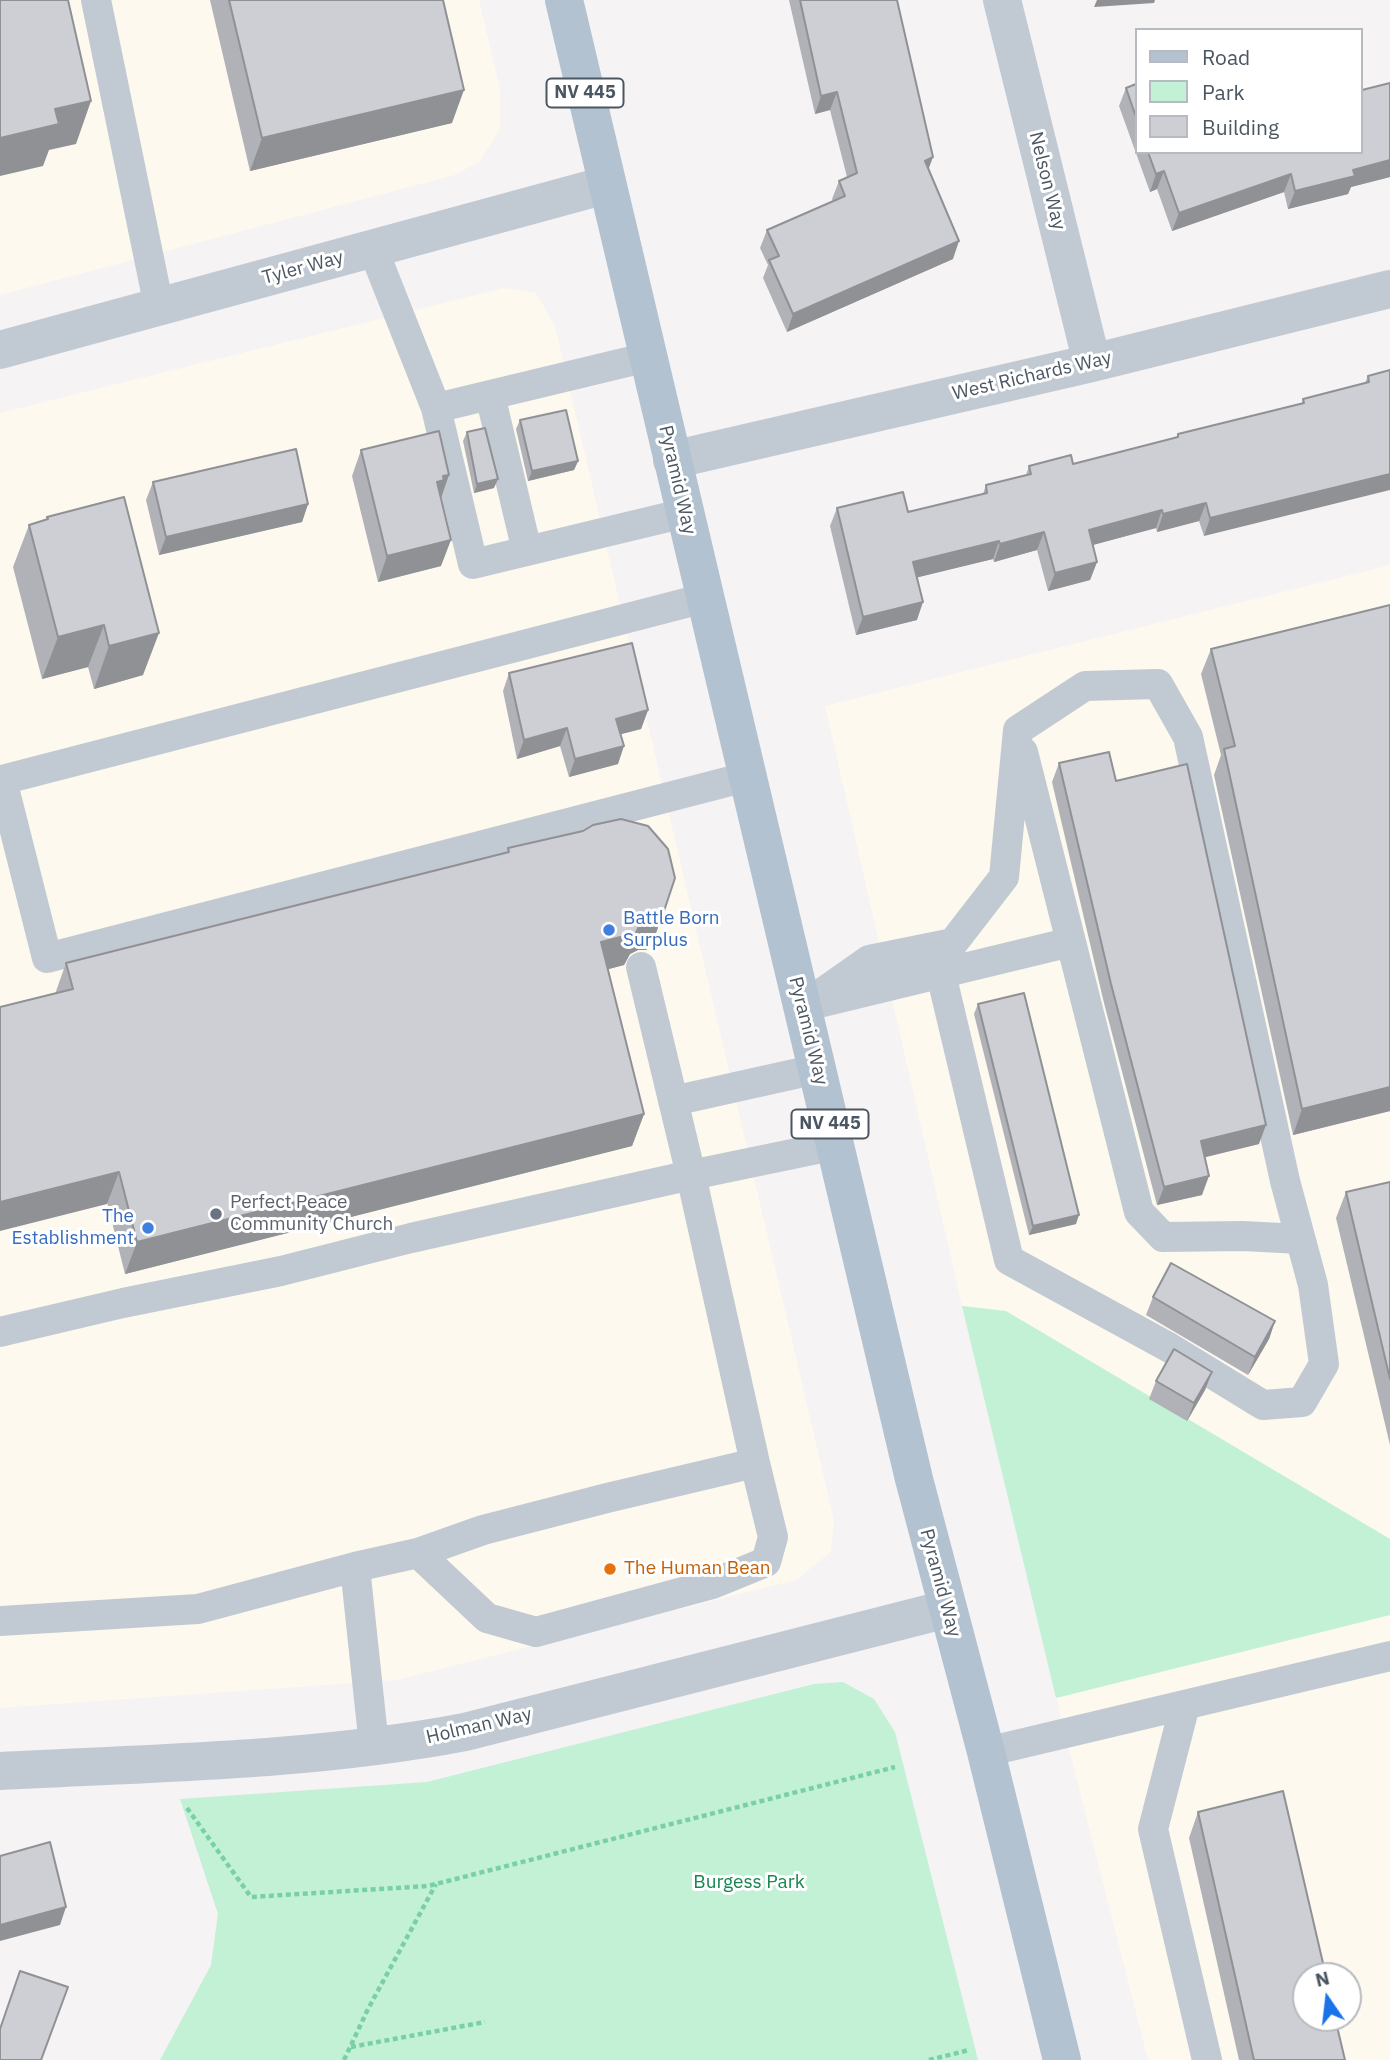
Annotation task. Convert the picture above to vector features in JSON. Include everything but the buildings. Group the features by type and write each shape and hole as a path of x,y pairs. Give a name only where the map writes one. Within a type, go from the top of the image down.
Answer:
{"main road":[{"name":"Pyramid Way","path":"564,0 914,1479 986,1752 1062,2060"}],"street":[{"name":"Nelson Way","path":"1002,0 1092,363"},
{"name":"Tyler Way","path":"0,350 606,185"},
{"name":"West Richards Way","path":"672,460 1092,363 1390,289"},
{"name":"Holman Way","path":"0,1771 242,1758 374,1746 465,1732 947,1609"}],"lane":[{"path":"96,0 159,307"},
{"path":"373,249 436,408 473,564 685,513"},
{"path":"436,408 648,357"},
{"path":"490,395 527,551"},
{"path":"705,598 1,780 47,958 747,777"},
{"path":"941,974 1009,1260 1170,1348 1263,1405 1302,1402 1324,1364 1313,1285 1284,1181 1188,737 1158,684 1085,686 1018,730"},
{"path":"1018,730 1139,1212 1163,1237 1300,1239"},
{"path":"802,1007 869,960 953,943 1004,877 1018,730"},
{"path":"802,1007 1071,942"},
{"path":"418,1553 487,1618 536,1632 712,1584 766,1562 773,1537 641,967"},
{"path":"673,1101 817,1069"},
{"path":"0,1332 123,1303 282,1271 411,1238 691,1175 836,1145"},
{"path":"0,1621 198,1609 418,1553 495,1527 755,1463"},
{"path":"355,1567 374,1746"},
{"path":"986,1752 1390,1656"},
{"path":"1185,1705 1153,1829 1207,2060"}],"path":[{"path":"187,1808 251,1897 436,1884 895,1767"},
{"path":"344,2060 368,2009 436,1884"},
{"path":"350,2047 485,2022"},
{"path":"929,2060 969,2050"}],"shaded area":[{"path":"0,0 479,0 500,89 500,129 480,161 455,175 0,295"},
{"path":"504,288 536,293 555,326 834,1520 831,1552 796,1580 397,1680 0,1708 0,413"},
{"path":"1390,565 1390,1539 1006,1311 962,1306 825,706"},
{"path":"1390,1615 1390,2060 1148,2060 1056,1698"}],"green space":[{"path":"962,1306 1006,1311 1390,1539 1390,1615 1056,1698"},
{"name":"Burgess Park","path":"843,1682 874,1699 895,1732 978,2060 160,2060 211,1965 218,1914 180,1799 427,1782 814,1684"}],"place":[{"name":"Battle Born Surplus","path":"609,930"},
{"name":"Perfect Peace Community Church","path":"216,1214"},
{"name":"The Establishment","path":"148,1228"},
{"name":"The Human Bean","path":"610,1569"}]}
